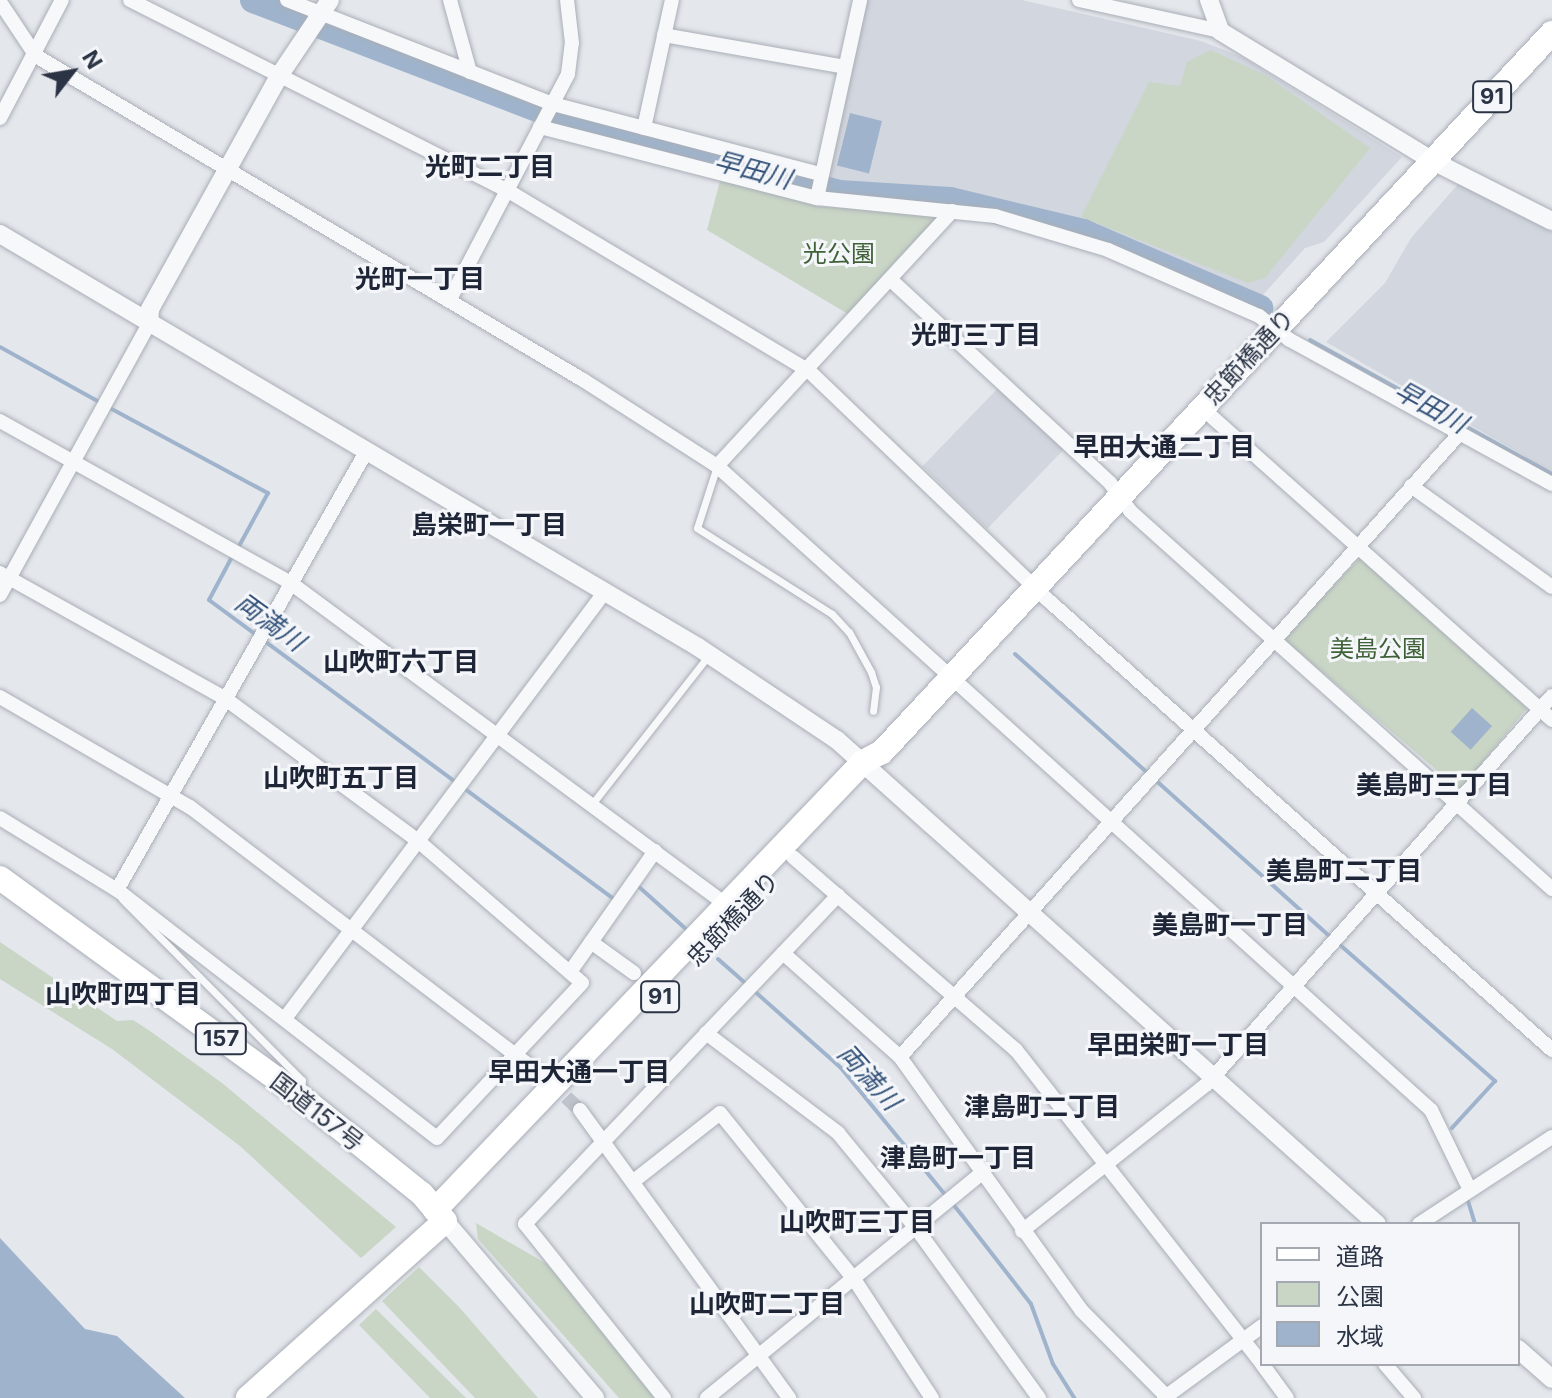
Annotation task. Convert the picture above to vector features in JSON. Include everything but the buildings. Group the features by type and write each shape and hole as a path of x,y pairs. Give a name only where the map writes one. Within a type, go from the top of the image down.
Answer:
{"main road":[{"name":"忠節橋通り","path":"440,1215 728,906 873,762 1552,33"},
{"name":"忠節橋通り","path":"440,1215 793,857 873,762"},
{"name":"国道157号","path":"0,878 300,1096 440,1215"},
{"path":"248,1398 440,1215"},
{"path":"229,1398 418,1237"}],"street":[{"path":"0,118 36,56 62,0"},
{"path":"130,0 281,73 510,192 808,370 1193,730 1552,1050"},
{"path":"287,0 552,105 820,175"},
{"path":"450,0 470,72"},
{"path":"449,301 510,192 568,74 572,43 567,0"},
{"path":"644,128 672,0"},
{"path":"817,196 860,0"},
{"path":"1079,0 1220,31 1433,161 1552,221"},
{"path":"1209,0 1220,31"},
{"path":"0,2 36,56 449,301 717,466 1431,1110 1470,1190"},
{"path":"0,595 4,576 73,461 149,324 150,309 281,73 320,15"},
{"path":"664,35 845,67"},
{"path":"542,124 817,196 995,216 1108,250 1277,327 1290,340 1552,484"},
{"path":"717,466 952,211"},
{"path":"0,234 709,655 873,762 1031,914 1375,1222"},
{"path":"891,280 1274,639 1552,889"},
{"path":"1202,408 1552,720"},
{"path":"0,421 288,581 728,906"},
{"path":"900,1057 1460,433"},
{"path":"117,890 288,581 366,452"},
{"path":"1411,486 1552,587"},
{"path":"0,818 117,890 286,1017 437,1138 582,983 417,840 223,697 4,576"},
{"path":"286,1017 495,733 604,593"},
{"path":"1022,1231 1214,1077 1552,696"},
{"path":"0,697 170,795 352,927 517,1052 545,1077"},
{"path":"570,972 655,851"},
{"path":"793,857 953,999 1016,1050 1108,1163 1260,1361"},
{"path":"0,886 35,905"},
{"path":"664,1398 525,1224 838,895"},
{"path":"591,942 634,973"},
{"path":"783,953 900,1057 1082,1311 1166,1397 1260,1327"},
{"path":"706,1033 828,1123 916,1228 1039,1398"},
{"path":"580,1110 635,1180 789,1398"},
{"path":"635,1180 720,1113 854,1279 932,1398"},
{"path":"1422,1222 1552,1137"},
{"path":"707,1398 981,1174"},
{"path":"440,1215 595,1398"},
{"path":"1520,1351 1552,1379"},
{"path":"1263,1366 1287,1398"},
{"path":"1387,1366 1414,1398"}],"lane":[{"path":"717,466 697,528 816,601 849,632 876,687 873,711"},
{"path":"592,804 709,655"},
{"path":"117,890 127,907 302,1080 300,1096"}],"shaded area":[{"path":"867,0 1022,0 1201,41 1242,57 1402,157 1324,242 1305,248 1262,296 1109,229 983,197 828,180"},
{"path":"1459,183 1552,232 1552,472 1326,342 1385,283 1411,238"},
{"path":"1001,385 1066,448 987,529 923,466"}],"green space":[{"path":"1211,50 1265,75 1370,148 1265,278 1248,283 1081,217 1149,82 1180,86 1187,62"},
{"name":"光公園","path":"729,179 812,197 817,206 952,217 848,314 707,230 720,181 728,183"},
{"name":"美島公園","path":"1360,558 1527,708 1460,790 1287,642 1286,635"},
{"path":"0,942 117,1021 133,1020 150,1031 222,1083 396,1227 361,1258 240,1146 112,1049 0,979"},
{"path":"476,1223 547,1264 658,1398 619,1398 478,1239"},
{"path":"419,1267 459,1307 538,1398 475,1398 382,1301"},
{"path":"376,1309 466,1398 430,1398 359,1325"}],"water":[{"path":"850,113 882,121 869,173 837,165"},
{"path":"1472,708 1492,726 1471,750 1451,732"},
{"path":"0,1238 85,1329 117,1336 185,1398 0,1398"}],"waterway":[{"name":"早田川","path":"253,0 573,123 839,193 950,200 1083,232 1260,308"},
{"name":"早田川","path":"1310,340 1552,474"},
{"name":"両満川","path":"0,347 101,403"},
{"name":"両満川","path":"108,407 268,493 238,548"},
{"name":"両満川","path":"233,555 209,600 614,899"},
{"path":"1015,654 1332,938"},
{"name":"両満川","path":"638,886 686,929"},
{"path":"1339,944 1495,1081 1452,1128"},
{"name":"両満川","path":"718,959 841,1068 961,1214 1031,1304 1053,1364 1074,1398"},
{"path":"1468,1201 1474,1222"}],"tunnel":[{"path":"551,1083 580,1110"}],"district":[{"name":"光町二丁目","path":"490,167"},
{"name":"光町一丁目","path":"420,279"},
{"name":"光町三丁目","path":"976,335"},
{"name":"早田大通二丁目","path":"1164,447"},
{"name":"島栄町一丁目","path":"489,525"},
{"name":"山吹町六丁目","path":"401,662"},
{"name":"山吹町五丁目","path":"341,778"},
{"name":"美島町三丁目","path":"1434,785"},
{"name":"美島町二丁目","path":"1344,871"},
{"name":"美島町一丁目","path":"1230,925"},
{"name":"山吹町四丁目","path":"123,994"},
{"name":"早田栄町一丁目","path":"1178,1045"},
{"name":"早田大通一丁目","path":"579,1072"},
{"name":"津島町二丁目","path":"1042,1107"},
{"name":"津島町一丁目","path":"958,1158"},
{"name":"山吹町三丁目","path":"857,1222"},
{"name":"山吹町二丁目","path":"767,1304"}]}
